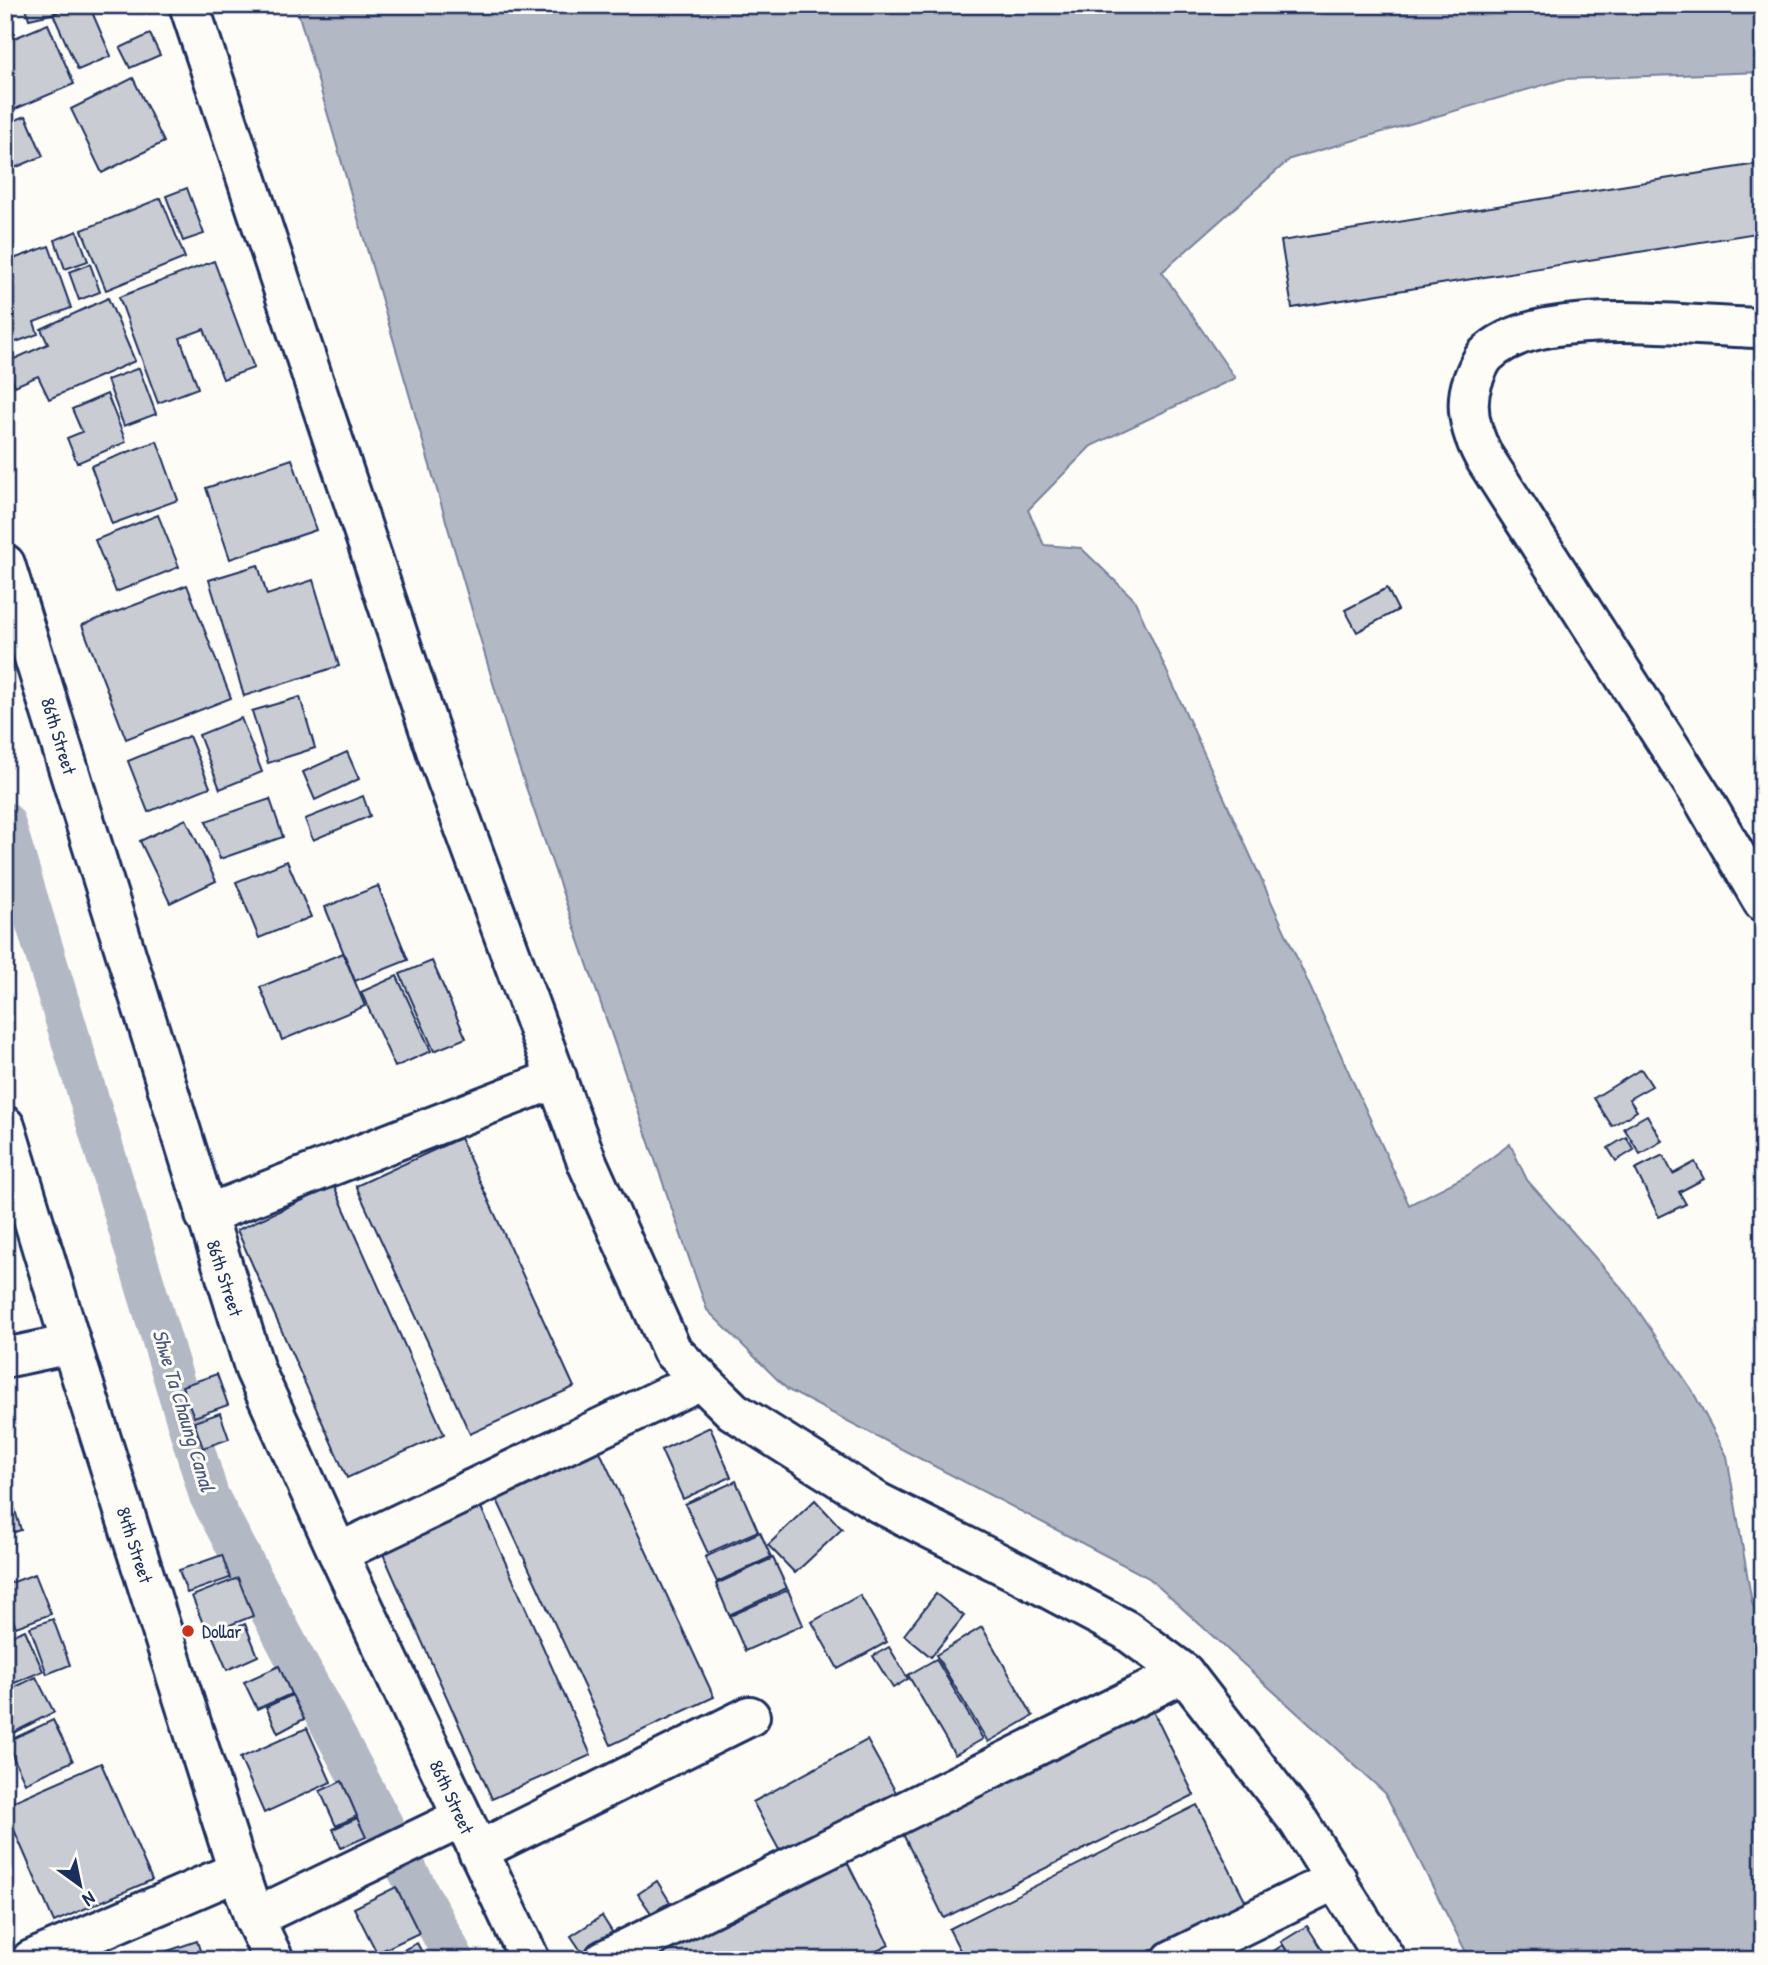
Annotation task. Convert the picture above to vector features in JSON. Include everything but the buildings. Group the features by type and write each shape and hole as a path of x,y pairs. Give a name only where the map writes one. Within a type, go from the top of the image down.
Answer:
{"street":[{"path":"189,5 438,756 587,1162 672,1350 733,1411 879,1503 1126,1630 1184,1673 1298,1822 1337,1879 1386,1960"},
{"path":"1763,328 1574,323 1532,331 1504,342 1485,356 1469,390 1473,436 1484,457 1703,799 1763,902"},
{"name":"86th Street","path":"5,564 255,1370 530,1960"},
{"path":"205,1215 557,1079"},
{"name":"84th Street","path":"5,1126 238,1871 254,1918 274,1960"},
{"path":"5,1358 71,1344"},
{"path":"338,1553 701,1380"},
{"path":"604,1960 1184,1673"},
{"path":"254,1918 425,1838 470,1834 750,1716"},
{"path":"31,1960 238,1871"},
{"path":"1172,1960 1337,1879"}],"shaded area":[{"path":"296,5 1699,5 1763,9 1763,72 1564,79 1290,159 1162,272 1235,378 1091,446 1028,510 1044,545 1081,548 1134,599 1409,1205 1468,1175 1510,1144 1527,1180 1627,1294 1692,1390 1727,1456 1752,1603 1763,1626 1763,1960 1470,1960 1385,1793 1149,1578 788,1390 707,1310 510,741"}],"waterway":[{"name":"Shwe Ta Chaung Canal","path":"5,822 209,1496 455,1960"}],"place":[{"name":"Dollar","path":"188,1631"}]}
